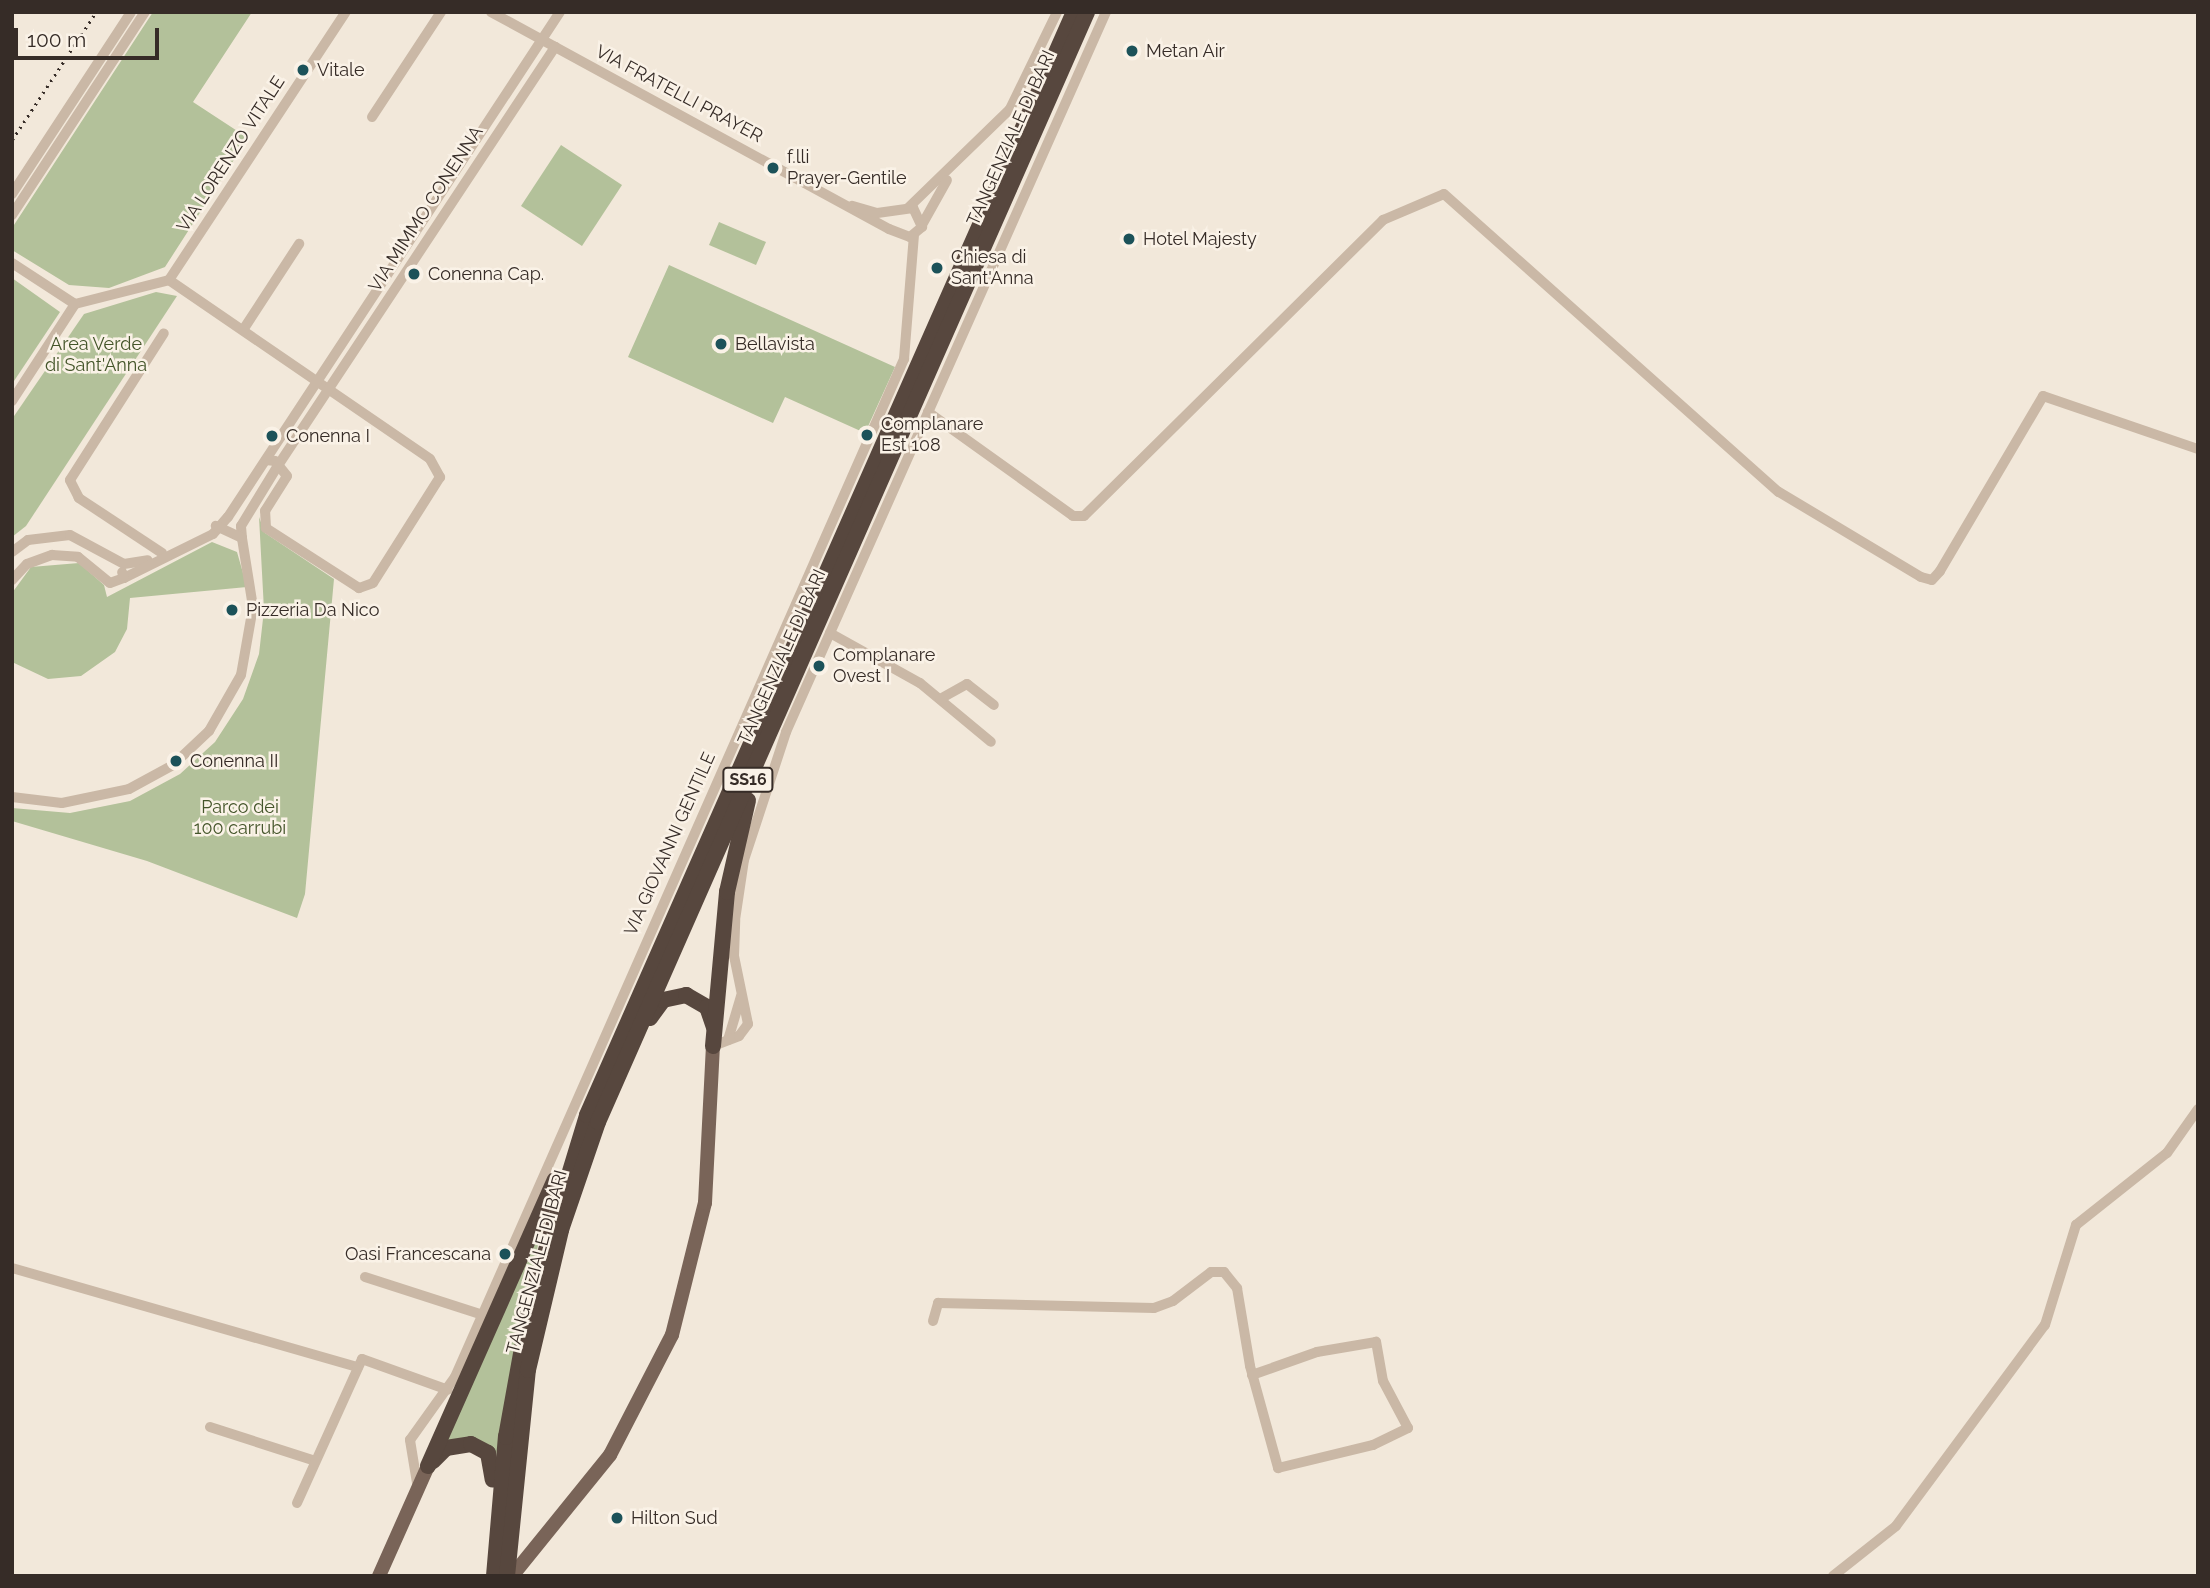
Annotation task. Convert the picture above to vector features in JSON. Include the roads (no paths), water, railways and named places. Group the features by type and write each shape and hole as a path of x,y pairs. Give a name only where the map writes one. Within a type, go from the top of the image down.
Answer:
{"highway":[{"name":"TANGENZIALE DI BARI","path":"505,1573 506,1437 530,1303 587,1115 1074,12"},
{"name":"TANGENZIALE DI BARI","path":"505,1573 534,1344 561,1230 616,1077 1087,12"},
{"name":"SS16","path":"721,1043 727,892 762,749"},
{"path":"616,1077 630,1063 658,1004 674,995 707,1007 721,1043"},
{"path":"428,1466 587,1115"},
{"path":"428,1466 457,1444 488,1453 505,1573"}],"main road":[{"path":"505,1573 610,1455 672,1335 705,1203 721,1043"},
{"path":"379,1576 428,1466"}],"street":[{"path":"12,194 131,12"},
{"path":"12,215 145,12"},
{"name":"VIA LORENZO VITALE","path":"169,280 346,12"},
{"path":"372,117 441,12"},
{"name":"VIA FRATELLI PRAYER","path":"491,12 899,232 914,236"},
{"name":"VIA MIMMO CONENNA","path":"124,578 220,527 559,12"},
{"path":"899,232 904,209 954,169 1018,97 1057,12"},
{"path":"721,1043 748,1024 734,957 744,860 786,732 1106,12"},
{"name":"VIA MIMMO CONENNA","path":"242,538 241,526 277,467 555,47"},
{"path":"914,236 954,169"},
{"path":"928,412 1073,516 1084,516 1383,220 1444,194 1779,492 1921,577 1932,580 1940,571 2043,396 2198,449"},
{"path":"435,203 446,211"},
{"path":"852,205 904,209 923,223"},
{"path":"425,218 437,225"},
{"name":"VIA GIOVANNI GENTILE","path":"410,1450 415,1430 448,1390 483,1315 904,359 914,236"},
{"path":"243,330 299,244"},
{"path":"12,263 75,304"},
{"path":"12,401 75,304 169,280 318,381 327,391 440,470 438,484 373,583 352,586 266,528 265,512 287,476 266,460"},
{"path":"162,553 79,498 70,480 164,333"},
{"path":"279,439 293,444"},
{"path":"12,552 28,540 70,535 92,542 119,562 138,565 220,527 242,538 252,587 251,639 235,690 209,731 173,765 129,789 62,803 12,797"},
{"path":"12,580 27,564 52,555 78,557 110,583 124,578 119,562"},
{"path":"830,633 940,699 991,742"},
{"path":"940,699 967,684 994,705"},
{"path":"721,1043 742,990"},
{"path":"1833,1576 1896,1526 2045,1325 2076,1225 2167,1153 2198,1109"},
{"path":"12,1268 358,1367"},
{"path":"933,1321 938,1303 1154,1308 1212,1272 1224,1272 1237,1288 1252,1375 1278,1468 1373,1445 1408,1428 1383,1381 1376,1342 1317,1352 1252,1375"},
{"path":"365,1277 483,1315"},
{"path":"297,1503 362,1359 448,1390"},
{"path":"210,1427 315,1461"},
{"path":"410,1450 428,1466"},
{"path":"410,1450 418,1489"}],"railway":[{"path":"12,140 96,12"}],"place":[{"name":"Metan Air","path":"1132,51"},
{"name":"Vitale","path":"303,70"},
{"name":"f.lli Prayer-Gentile","path":"773,168"},
{"name":"Hotel Majesty","path":"1129,239"},
{"name":"Chiesa di Sant'Anna","path":"937,268"},
{"name":"Conenna Cap.","path":"414,274"},
{"name":"Bellavista","path":"721,344"},
{"name":"Complanare Est 108","path":"867,435"},
{"name":"Conenna I","path":"272,436"},
{"name":"Pizzeria Da Nico","path":"232,610"},
{"name":"Complanare Ovest I","path":"819,666"},
{"name":"Conenna II","path":"176,761"},
{"name":"Oasi Francescana","path":"505,1254"},
{"name":"Hilton Sud","path":"617,1518"}],"park label":[{"name":"Area Verde di Sant'Anna","path":"96,355"},
{"name":"Parco dei 100 carrubi","path":"240,818"}]}
